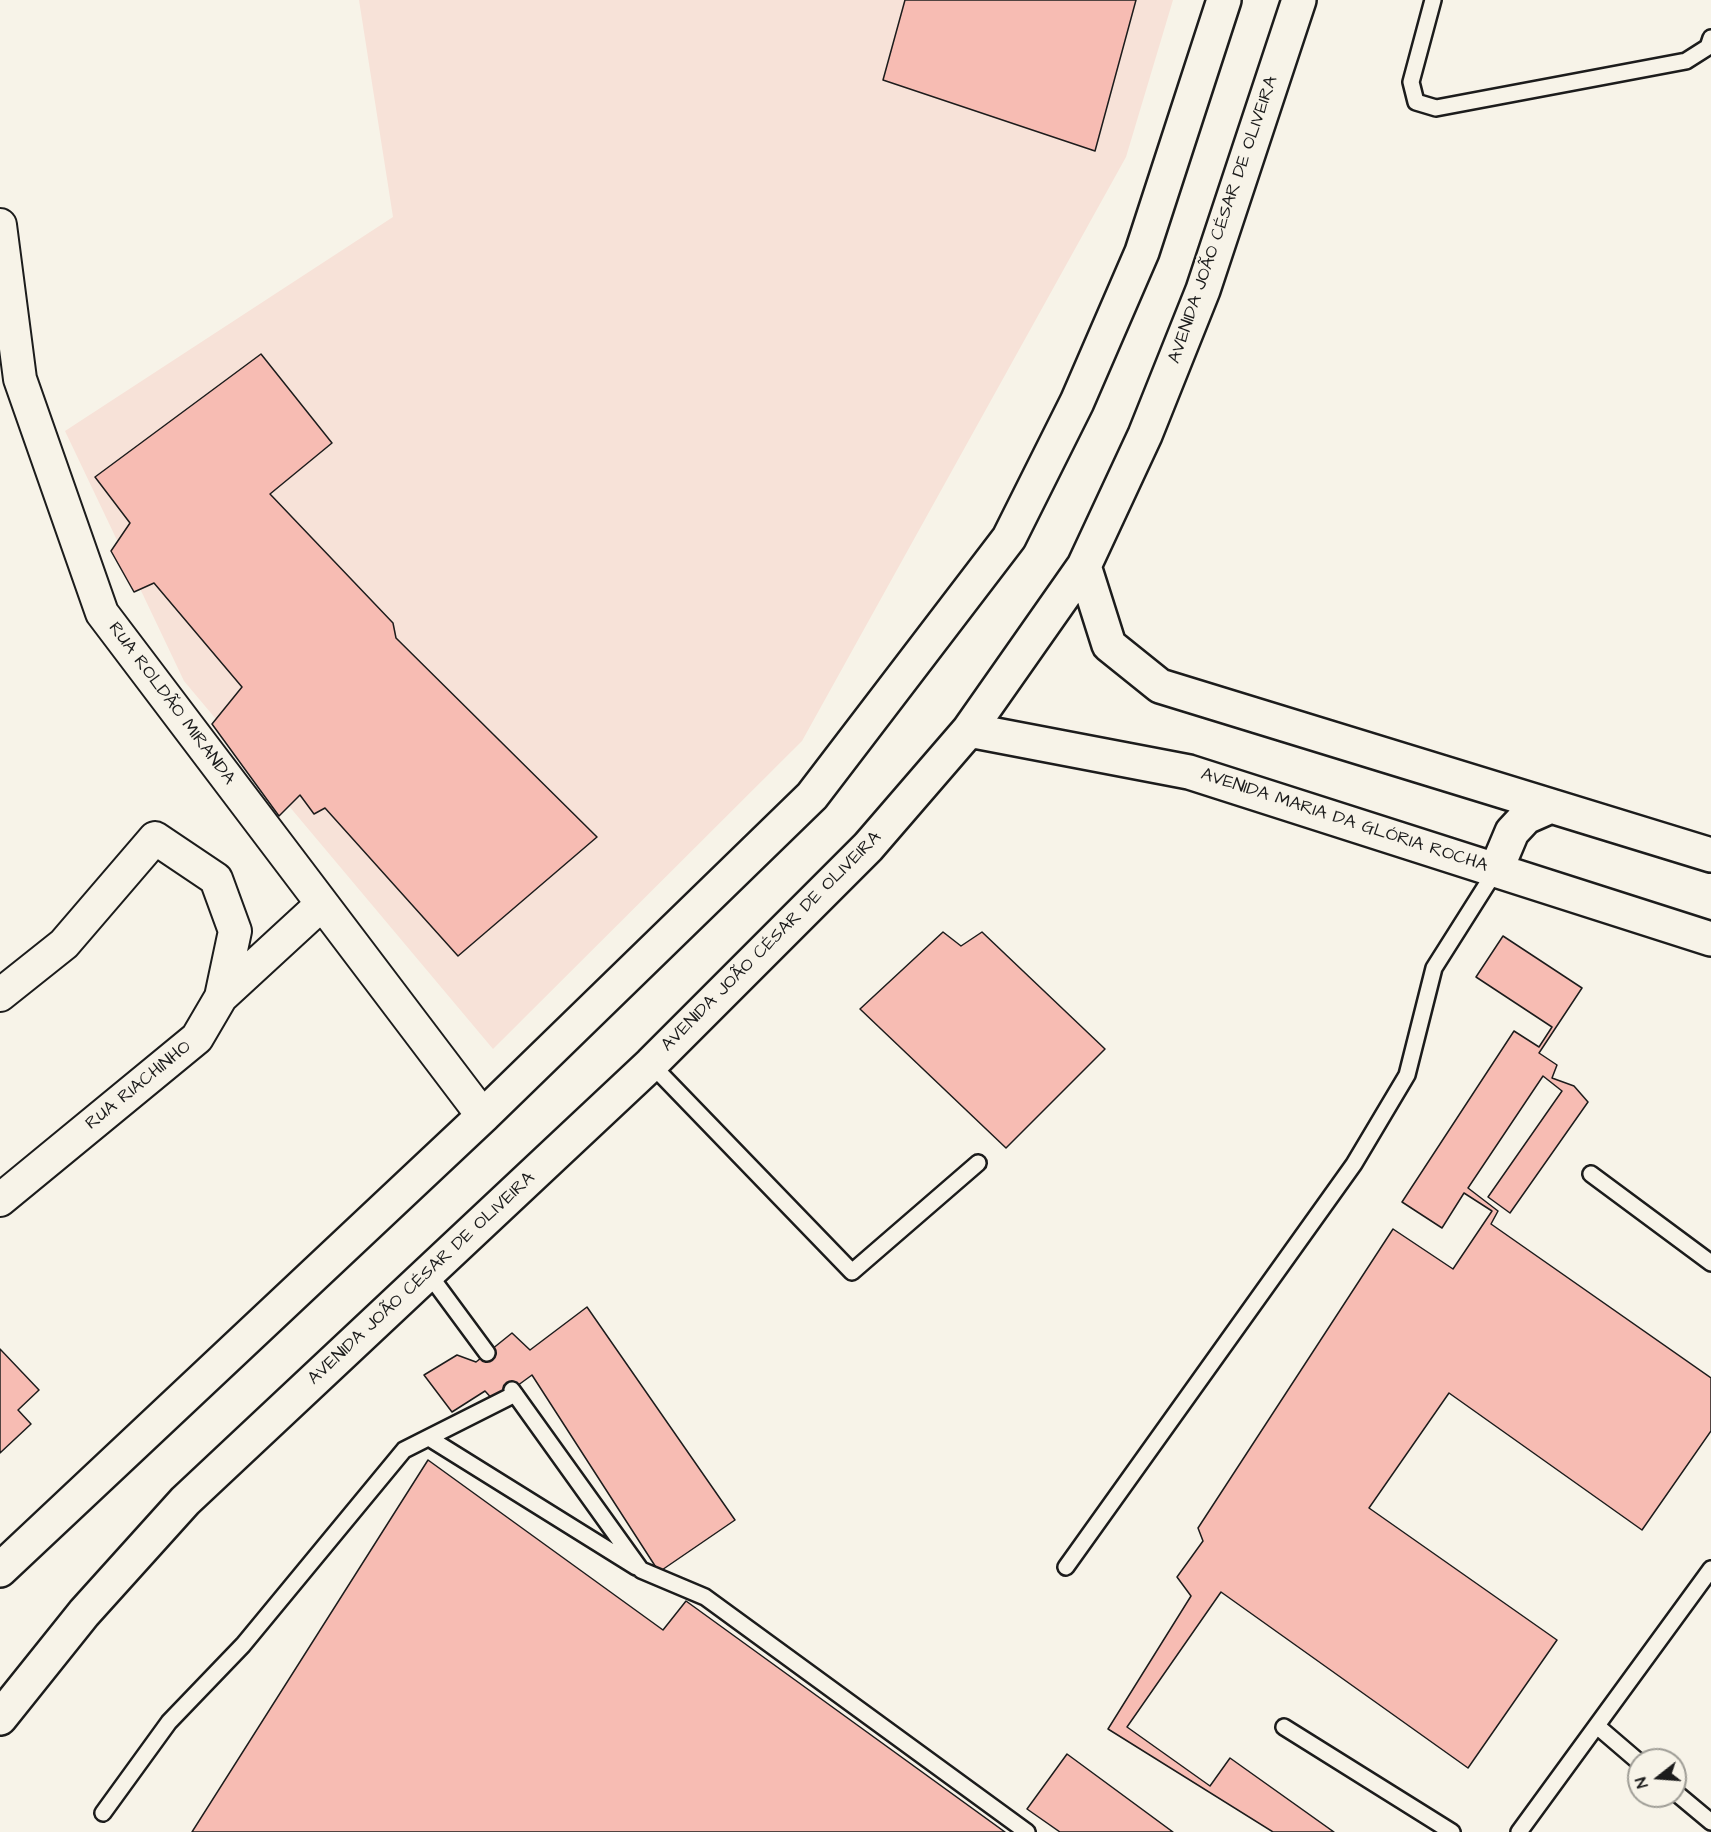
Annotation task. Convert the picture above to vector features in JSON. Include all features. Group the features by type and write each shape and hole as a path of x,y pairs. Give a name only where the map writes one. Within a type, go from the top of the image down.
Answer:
{"main road":[{"path":"0,1570 483,1116 812,796 1009,538 1077,402 1142,252 1224,0"},
{"name":"AVENIDA JOÃO CÉSAR DE OLIVEIRA","path":"0,1718 84,1613 185,1501 651,1064 868,847 969,730 1084,566 1145,435 1203,290 1299,0"},
{"path":"1084,566 1110,645 1160,686 1711,855"},
{"name":"AVENIDA MARIA DA GLÓRIA ROCHA","path":"969,730 1189,772 1711,939"},
{"path":"1496,870 1512,832 1526,817 1551,806"}],"street":[{"name":"RUA ROLDÃO MIRANDA","path":"0,225 20,379 102,613 483,1116"},
{"name":"RUA RIACHINHO","path":"0,995 64,944 155,838 216,879 235,931 221,997 197,1038 0,1200"},
{"path":"221,997 322,903"}],"lane":[{"path":"1433,0 1410,82 1416,102 1436,108 1686,61 1708,47 1711,38"},
{"path":"1066,1567 1354,1164 1407,1075 1434,968 1496,870"},
{"path":"651,1064 852,1272 978,1163"},
{"path":"1591,1174 1711,1263"},
{"path":"428,1273 487,1353"},
{"path":"103,1813 169,1722 243,1645 404,1450 514,1392 641,1570"},
{"path":"429,1438 641,1570 705,1597 1027,1832"},
{"path":"1519,1832 1711,1569"},
{"path":"1596,1726 1627,1752"},
{"path":"1284,1727 1452,1832"},
{"path":"1687,1802 1711,1822"}],"shaded area":[{"path":"359,0 1173,0 1126,157 802,741 493,1049 184,681 65,431 393,217"}],"building":[{"path":"905,0 1136,0 1095,151 883,80"},
{"path":"261,354 332,443 270,494 393,623 396,638 597,837 458,956 325,808 314,814 300,795 279,816 212,724 242,687 154,583 134,592 111,551 130,523 95,477"},
{"path":"943,932 961,946 982,932 1105,1049 1006,1148 860,1009"},
{"path":"1503,936 1582,988 1539,1053 1557,1065 1552,1078 1574,1086 1588,1102 1510,1213 1488,1197 1562,1091 1543,1076 1468,1188 1498,1211 1491,1224 1711,1378 1711,1431 1642,1530 1449,1393 1369,1508 1557,1640 1468,1768 1221,1592 1127,1727 1210,1786 1230,1758 1334,1832 1273,1832 1108,1729 1191,1596 1177,1577 1203,1541 1198,1528 1393,1229 1453,1269 1492,1211 1464,1193 1442,1228 1402,1202 1514,1031 1539,1047 1552,1027 1476,977"},
{"path":"587,1307 735,1520 659,1572 532,1375 495,1402 485,1391 452,1412 424,1375 457,1355 476,1362 512,1333 530,1350"},
{"path":"0,1349 39,1390 18,1410 31,1424 0,1453"},
{"path":"428,1460 663,1630 686,1601 1005,1832 192,1832"},
{"path":"1067,1754 1173,1832 1060,1832 1027,1809"}]}
